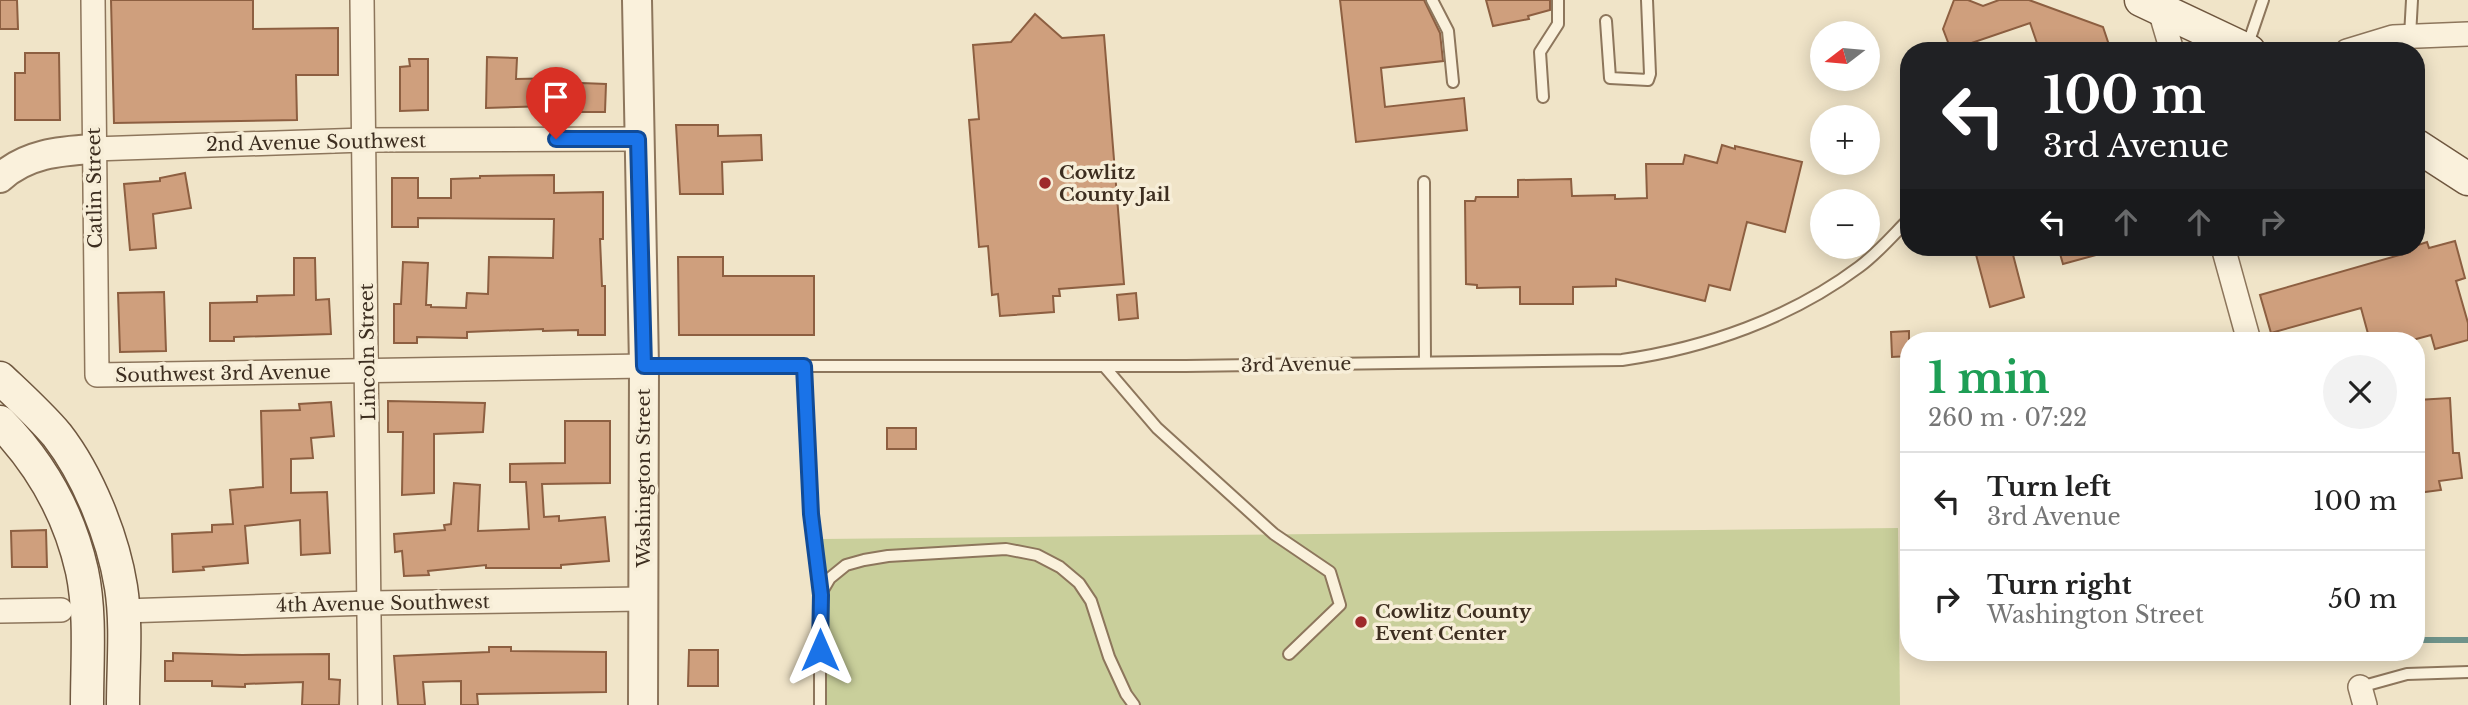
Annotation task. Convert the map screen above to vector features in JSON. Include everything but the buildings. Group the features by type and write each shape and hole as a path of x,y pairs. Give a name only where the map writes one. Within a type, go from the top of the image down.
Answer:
{"main road":[{"path":"2152,2 2231,42"},
{"path":"2425,151 2468,179"},
{"path":"0,378 56,434 69,452 97,507 121,586 123,705"},
{"path":"0,422 25,448 54,494 82,571 87,612 88,705"}],"street":[{"name":"Catlin Street","path":"93,0 97,375"},
{"name":"Lincoln Street","path":"362,0 370,705"},
{"name":"Washington Street","path":"637,0 644,366 643,705"},
{"path":"2152,2 2168,42"},
{"path":"2377,42 2393,37 2468,34"},
{"name":"2nd Avenue Southwest","path":"0,178 12,167 34,157 93,149 364,140 638,139"},
{"path":"2225,256 2247,332"},
{"name":"Southwest 3rd Avenue","path":"97,375 644,366"},
{"name":"4th Avenue Southwest","path":"123,611 642,598"},
{"path":"0,611 61,610"}],"lane":[{"path":"1432,0 1448,31 1453,82"},
{"path":"1543,97 1540,52 1558,24 1558,0"},
{"path":"1606,21 1610,78 1648,80 1647,0"},
{"path":"2250,42 2263,0"},
{"path":"2410,36 2412,0"},
{"path":"1424,182 1425,362"},
{"name":"3rd Avenue","path":"644,366 1104,366 1622,360 1667,353 1708,342 1809,301 1861,266 1900,228"},
{"path":"804,366 811,514 821,595 820,705"},
{"path":"1104,366 1157,428 1274,534 1330,572 1339,605 1289,654"},
{"path":"821,595 830,578 846,565 864,560 888,556 1006,549 1037,555 1060,567 1079,583 1091,601 1109,657 1134,705"},
{"path":"2363,696 2407,674 2468,672"}],"green space":[{"name":"Cowlitz County Event Center","path":"1898,528 1900,705 824,705 822,539"}],"waterway":[{"path":"2425,640 2468,640"}],"place":[{"name":"Cowlitz County Jail","path":"1045,183"},
{"name":"Cowlitz County Event Center","path":"1361,622"}],"route":[{"path":"556,139 638,139 644,366 804,366 811,514 821,595 820,650"}]}
